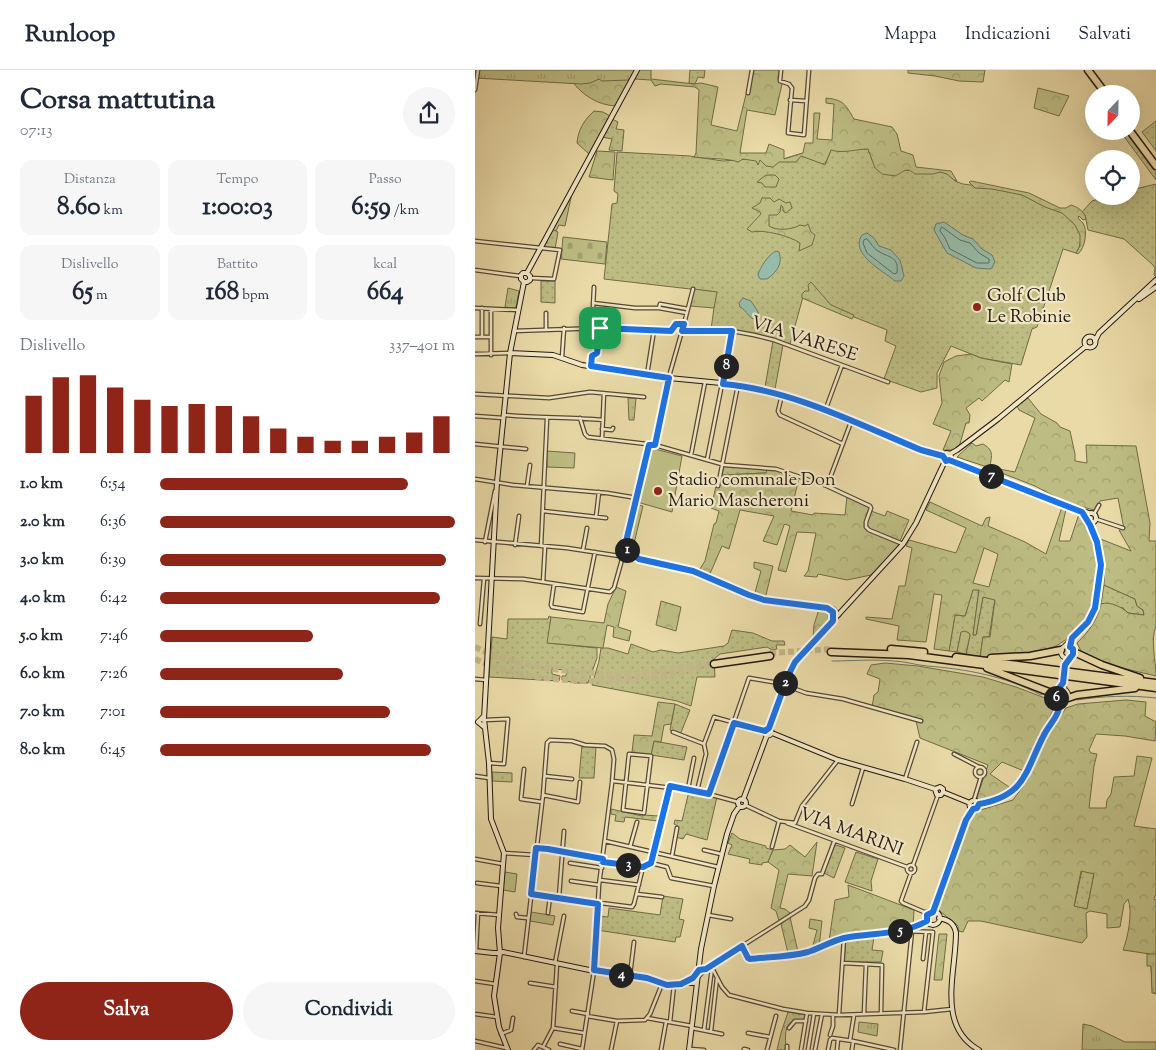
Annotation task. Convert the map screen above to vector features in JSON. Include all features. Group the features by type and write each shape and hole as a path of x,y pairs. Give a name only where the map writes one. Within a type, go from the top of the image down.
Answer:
{"highway":[{"path":"1084,70 1095,85"},
{"path":"1088,70 1099,85"},
{"path":"1140,139 1156,159"},
{"path":"1137,140 1156,166"},
{"path":"977,661 1030,656 1063,648"},
{"path":"1072,649 1102,665 1154,685"},
{"path":"832,650 977,661 1154,685"},
{"path":"714,662 770,654"},
{"path":"977,661 1049,692 1056,698"},
{"path":"1066,700 1077,695 1154,685"}],"street":[{"path":"475,90 478,70"},
{"path":"507,1049 501,1034 494,998 500,953 499,915 504,853 491,819 489,763 483,721 495,543 495,500 510,352 515,331 523,273 527,273 637,70"},
{"path":"748,93 752,70"},
{"path":"781,70 780,78 782,82 791,86 788,133 804,134 809,70"},
{"path":"790,100 806,101"},
{"path":"475,241 560,250 553,279 531,278 529,281 475,270"},
{"path":"527,273 531,278"},
{"path":"704,1050 690,1049 697,977 718,866 734,814 743,800 788,676 795,662 903,544 916,523 950,454 997,419 1086,346 1094,346 1099,334 1156,280"},
{"path":"592,328 594,287"},
{"path":"1127,308 1156,287"},
{"path":"655,445 669,378 693,289"},
{"path":"593,303 635,308 659,308 660,304 687,311"},
{"path":"475,308 518,310"},
{"path":"482,308 482,337"},
{"path":"491,309 491,355"},
{"path":"546,312 546,329"},
{"path":"515,331 564,328 672,331 675,324 684,324"},
{"path":"562,358 564,328"},
{"path":"591,366 592,356 597,353 600,328"},
{"path":"647,375 654,330"},
{"name":"VIA VARESE","path":"682,331 732,331 773,340 888,382"},
{"path":"707,460 732,331"},
{"path":"1086,346 1085,340 1099,334"},
{"path":"475,337 491,337"},
{"path":"1091,337 1095,342"},
{"path":"475,354 491,355 510,352 553,355 579,364 669,378 738,385 783,394 1090,515 1093,521 1092,529 1099,548 1101,565 1096,605 1088,622 1063,648 1061,655 1065,667"},
{"path":"825,411 842,366"},
{"path":"691,455 705,382"},
{"path":"718,486 738,385"},
{"path":"475,394 549,398 585,392 644,397"},
{"path":"602,439 604,393"},
{"path":"783,394 778,411 780,415 843,444"},
{"path":"475,416 603,420"},
{"path":"580,418 587,436 655,445 723,464 767,469 776,468 827,486 870,506 866,525 869,530 903,544"},
{"path":"541,546 547,419"},
{"path":"827,486 851,422"},
{"path":"602,429 612,430 613,428"},
{"path":"475,444 526,449"},
{"path":"475,578 543,582 612,591 625,556 625,546 649,445"},
{"path":"946,459 945,453 950,454"},
{"path":"527,486 530,465"},
{"path":"475,479 543,488 599,492 637,498"},
{"path":"596,517 599,492"},
{"path":"485,542 495,500"},
{"path":"1090,515 1099,505"},
{"path":"542,510 606,518"},
{"path":"1090,515 1093,521"},
{"path":"515,544 519,516"},
{"path":"1093,521 1123,528"},
{"path":"583,550 587,528"},
{"path":"475,540 583,550 625,556 693,571 764,600 827,608 839,614"},
{"path":"625,546 629,552 639,559"},
{"path":"543,582 545,547"},
{"path":"554,584 552,607 583,612 595,552"},
{"path":"618,555 629,552"},
{"path":"625,556 629,555 629,552"},
{"path":"480,624 484,579"},
{"path":"833,610 845,608"},
{"path":"833,610 833,621"},
{"path":"927,921 927,915 931,912 966,820 973,809 977,808 979,804 1004,797 1019,786 1026,775 1045,732 1066,700 1067,693 1063,682 1065,667 1073,655 1072,638"},
{"path":"1063,648 1072,649"},
{"path":"1063,658 1069,659"},
{"path":"475,678 487,680"},
{"path":"709,794 749,678 806,693 851,701 921,721"},
{"path":"1058,711 1055,693 1063,682"},
{"path":"1059,689 1065,690"},
{"path":"1056,698 1066,700"},
{"path":"697,791 706,754 704,744 714,717 768,733 863,768 935,789 938,786 941,787 943,792 977,801 979,804"},
{"path":"483,721 508,719 504,764 489,763"},
{"path":"673,732 704,744"},
{"path":"524,957 548,742 550,740 572,741 585,745 605,746 611,750 614,759 613,781 599,886 594,970 588,1015 582,1050 560,1044"},
{"path":"905,779 917,742"},
{"path":"629,754 651,756 647,784 644,813 623,810 629,754"},
{"path":"954,754 983,769 984,772 970,806 973,809"},
{"path":"687,789 694,758"},
{"path":"785,823 795,823 802,806 838,760"},
{"path":"979,767 975,770 975,773 981,776"},
{"path":"852,804 863,768"},
{"path":"524,769 521,799 542,802"},
{"path":"475,776 489,778"},
{"path":"545,776 572,779"},
{"path":"613,781 670,786 697,791 739,804 743,807 745,805 743,800"},
{"path":"543,794 579,802 580,782"},
{"path":"651,863 670,786"},
{"path":"935,789 935,793 938,795"},
{"path":"943,792 938,795 913,865 915,870 911,873 901,901 924,912 937,913 939,918 950,921 954,926 956,933 951,1009 955,1025 961,1035 969,1044 979,1050"},
{"name":"VIA MARINI","path":"745,805 779,821 907,867"},
{"path":"771,847 779,821"},
{"path":"630,847 637,822"},
{"path":"671,856 677,828"},
{"path":"559,897 564,831"},
{"path":"605,841 718,866"},
{"path":"499,915 477,913 475,951 500,953 650,979 661,984 681,984 697,977 704,970 807,904 815,878 818,874 822,874 834,842"},
{"path":"536,848 643,867 651,863 667,867 671,878 714,886"},
{"path":"704,850 721,854"},
{"path":"504,853 535,855"},
{"path":"475,859 503,864"},
{"path":"570,863 602,868"},
{"path":"911,873 907,867 911,864 913,865"},
{"path":"531,894 632,907 643,867"},
{"path":"571,880 599,886"},
{"path":"600,880 639,885"},
{"path":"477,883 501,886"},
{"path":"637,894 662,897"},
{"path":"548,913 550,896"},
{"path":"516,914 517,917 528,918"},
{"path":"708,915 731,920"},
{"path":"543,1047 553,1028 556,963 564,916"},
{"path":"927,921 934,925 938,922 939,918"},
{"path":"742,946 750,959 808,952 844,938 911,929 927,921"},
{"path":"901,931 933,932 924,1012"},
{"path":"900,1050 912,931"},
{"path":"923,959 926,932"},
{"path":"839,1014 844,938"},
{"path":"630,976 635,942"},
{"path":"843,963 880,964 883,966 881,1013"},
{"path":"699,964 704,970"},
{"path":"864,1014 865,964"},
{"path":"711,967 723,990 733,997 807,1013 903,1013 951,1009"},
{"path":"704,1030 711,967"},
{"path":"681,984 697,977 704,970"},
{"path":"711,1032 718,978"},
{"path":"475,981 495,984"},
{"path":"530,983 556,987"},
{"path":"647,1018 661,984"},
{"path":"661,1050 674,985"},
{"path":"572,1011 617,1021 639,1021 647,1018 722,1034"},
{"path":"801,1050 807,1013"},
{"path":"475,1014 497,1016"},
{"path":"808,1050 814,1014"},
{"path":"815,1050 822,1014"},
{"path":"830,1036 833,1026 833,1014"},
{"path":"852,1050 854,1014"},
{"path":"767,1050 776,1016"},
{"path":"501,1034 511,1030 513,1018"},
{"path":"611,1050 617,1021"},
{"path":"789,1028 795,1021 806,1021"},
{"path":"553,1028 568,1032 584,1033"},
{"path":"748,1033 770,1037"},
{"path":"837,1050 838,1039"},
{"path":"828,1050 830,1040 838,1039 894,1050"},
{"path":"475,1042 507,1049"},
{"path":"534,1050 537,1045 549,1050"},
{"path":"744,1049 748,1050"}],"green space":[{"path":"475,70 635,70 629,80 602,81 599,79 581,84 475,78"},
{"path":"619,70 619,78 632,79 616,106 602,104 590,98 571,80"},
{"path":"639,70 651,70 651,79 694,84 701,83 718,87 711,125 737,131 752,70 780,70 778,79 782,84 775,115 747,110 740,153 766,153 769,144 784,150 784,159 803,153 805,143 813,143 814,113 820,113 817,139 832,140 834,104 826,103 826,98 837,100 843,104 854,119 892,127 897,134 901,151 913,155 916,167 951,171 957,181 947,174 940,172 915,174 907,170 895,176 882,174 875,168 868,149 831,150 826,162 823,164 801,156 796,162 779,162 773,167 766,166 760,160 758,165 756,161 743,159 738,162 694,157 696,153 699,90 695,87 661,84 655,86 651,80 635,79"},
{"path":"690,70 705,70 704,78 698,77 695,84 689,83"},
{"path":"908,70 985,70 983,82 959,81 908,73"},
{"path":"1038,88 1069,96 1059,116 1034,108"},
{"path":"594,111 603,112 610,116 589,154 577,143 582,126"},
{"path":"612,119 618,122 616,129 624,130 622,151 609,150 612,139 602,137"},
{"path":"1156,121 1156,151 1142,132"},
{"path":"1127,140 1134,140 1156,170 1156,180 1140,158 1140,150 1134,150"},
{"path":"868,149 873,162 903,170 942,172 963,184 995,188 1018,194 1053,207 1074,220 1077,224 1080,235 1079,246 1076,253 1063,249 1037,327 1032,329 1021,365 981,358 951,346 937,373 937,388 921,392 884,379 896,346 885,341 887,330 803,297 790,344 751,333 711,330 716,292 604,279 612,204 617,203 618,194 614,191 617,152 690,156 723,161 760,158 783,159 803,153 825,165 831,150"},
{"path":"597,151 615,152 613,180 589,177"},
{"path":"766,175 775,175 779,179 776,187 765,187 762,183 757,182"},
{"path":"969,182 1029,193 1060,208 1066,208 1071,205 1079,208 1086,219 1083,220 1078,217 1085,226 1084,244 1080,251 1078,254 1076,253 1080,246 1080,235 1075,225 1062,213 1045,207 1022,195 992,189 975,188"},
{"path":"1156,184 1156,277 1153,265 1124,239 1088,230 1085,215 1082,212 1088,205 1140,205 1140,188"},
{"path":"572,193 565,226 559,225 556,231 552,229"},
{"path":"762,198 770,198 774,202 779,199 786,203 790,202 792,208 786,213 781,205 780,212 777,215 769,215 769,226 776,229 784,229 808,224 811,232 815,235 812,245 799,251 800,243 790,238 769,232 752,232 747,229 761,214 752,208 760,203"},
{"path":"552,229 558,232 555,249 543,248"},
{"path":"563,237 607,242 605,264 561,259"},
{"path":"541,281 555,281 555,303 541,302"},
{"path":"811,282 831,305 854,315 852,319 802,298 802,294 805,291 809,291 808,285"},
{"path":"508,288 519,291 516,307 514,308 505,307"},
{"path":"694,289 717,292 714,308 690,306"},
{"path":"773,341 783,345 775,389 765,387"},
{"path":"971,354 981,358 1012,364 1009,382 1005,380 982,401 979,398 966,408 970,415 969,423 966,423 959,447 954,450 943,450 951,431 933,424 942,403 939,376 944,362 956,356"},
{"path":"628,398 636,398 634,420 629,420"},
{"path":"1028,398 1041,414 1057,423 1060,427 1070,431 1075,461 1087,463 1086,445 1136,446 1150,523 1149,541 1156,541 1156,626 1153,644 1156,676 1109,665 1081,651 1077,643 1092,625 1101,604 1112,604 1128,613 1144,615 1143,610 1137,606 1135,599 1104,585 1103,561 1098,538 1131,551 1119,530 1124,529 1118,498 1100,501 1094,510 1065,502 1035,486 994,470 994,468 1015,472 1035,418 1019,410 1017,406"},
{"path":"972,443 976,446 983,444 989,449 991,452 990,468 957,457"},
{"name":"Stadio comunale Don Mario Mascheroni","path":"651,448 682,456 672,512 637,502"},
{"path":"547,451 575,453 574,468 547,467"},
{"path":"724,465 767,470 767,473 722,475"},
{"path":"767,470 776,470 799,478 791,511 813,515 814,513 845,515 847,497 871,508 871,511 885,516 887,511 909,520 897,548 871,575 847,580 818,574 817,577 804,576 808,571 816,533 797,532 786,572 778,570 790,526 784,525 777,545 763,541 774,516 740,510 729,549 722,546 709,576 698,572 705,561 719,511 711,508 716,486 719,487 722,475 766,473"},
{"path":"930,502 982,526 986,518 990,517 988,526 1025,542 1046,554 1062,507 1066,509 1059,541 1070,541 1079,514 1083,515 1095,550 1097,570 1092,611 1084,625 1056,646 1034,654 980,657 983,637 990,637 995,600 983,597 976,635 973,635 979,590 973,590 965,616 955,615 949,651 934,649 942,595 934,594 926,642 897,640 899,626 866,619 866,617 892,619 899,586 905,586 912,548 906,546 909,540 956,553 966,528 926,510","holes":["984,548 998,554 989,587 973,583"]},
{"path":"637,505 643,506 632,552 627,545"},
{"path":"754,562 773,566 765,599 754,596 761,571 754,568"},
{"path":"1104,585 1135,599 1137,606 1143,610 1144,615 1128,613 1123,608 1101,604"},
{"path":"616,587 626,591 618,627 631,631 629,641 613,637 614,627 607,625 603,648 547,643 551,617 604,623 608,604"},
{"path":"973,589 979,590 973,635 976,635 983,597 995,599 989,637 983,637 980,657 966,654 970,635 961,633 957,652 949,651 955,615 965,616"},
{"path":"661,601 681,607 676,631 656,625"},
{"path":"819,609 830,612 831,619 813,638 814,625"},
{"path":"549,616 551,617 548,643 597,648 597,658 588,683 562,680 562,676 566,676 567,670 552,669 552,674 560,676 559,681 489,677 492,637 507,639 508,619 548,619"},
{"path":"732,630 753,633 772,641 784,641 785,645 776,645 777,649 772,650 767,647 720,654 714,659 715,677 697,677 691,706 677,701 592,685 601,648 608,648 628,654 631,644 653,652 661,650 678,653 724,646 728,643"},
{"path":"965,631 970,635 966,654 957,652 961,632"},
{"path":"885,663 918,666 983,677 1045,698 1054,708 1024,771 1002,762 990,774 1012,789 995,799 976,800 988,765 920,738 916,721 872,707 874,695 878,692 880,679 867,674 871,665"},
{"path":"1126,700 1146,702 1145,716 1156,722 1155,741 1096,734 1089,750 1091,753 1097,754 1089,808 1106,808 1114,777 1134,776 1137,756 1152,758 1134,826 1156,829 1156,894 1154,899 1156,900 1156,994 1153,993 1150,954 1123,950 1129,924 1130,911 1128,899 1124,904 1120,927 1107,928 1107,914 1090,911 1086,913 1087,937 1082,943 981,921 968,921 963,932 958,931 958,926 936,907 971,813 1013,800 1028,779 1044,741 1066,708 1078,704","holes":["1081,871 1094,874 1087,909 1074,906"]},
{"path":"658,702 675,704 671,724 664,725 661,742 654,741 651,755 632,752 634,735 652,736"},
{"path":"675,704 690,710 680,735 670,730"},
{"path":"654,741 687,747 684,760 651,755"},
{"path":"582,745 596,747 594,778 579,778"},
{"path":"492,772 512,773 512,782 492,781"},
{"path":"689,791 717,797 707,840 686,834 683,839 676,837 678,826 674,824 675,820 682,821"},
{"path":"611,809 642,816 659,816 658,821 625,817 624,822 615,821 616,815 611,814"},
{"path":"732,833 740,839 766,846 766,848 773,850 768,862 762,863 762,865 749,863 750,859 728,854 732,845 728,843"},
{"path":"817,842 812,876 788,874 780,908 790,913 779,921 776,911 771,908 779,870 768,862 773,850 785,849 790,845 805,857"},
{"path":"836,845 845,848 834,878 824,873"},
{"path":"856,852 878,859 871,881 872,891 845,882"},
{"path":"1082,870 1094,874 1087,909 1074,907"},
{"path":"505,872 517,874 515,892 503,890"},
{"path":"848,885 914,910 913,926 829,941 835,900 849,897"},
{"path":"663,896 683,899 679,919 684,920 680,937 676,937 675,942 597,930 598,916 608,917 609,908 660,915"},
{"path":"531,912 555,916 553,925 530,921"},
{"path":"790,917 798,952 788,953 781,924"},
{"path":"810,919 822,921 819,947 812,949 817,930 809,928"},
{"path":"939,934 947,934 942,980 934,980"},
{"path":"874,937 872,950 883,951 881,962 844,962 846,939"},
{"path":"1147,954 1156,954 1156,993 1152,993 1151,966 1147,966"},
{"path":"788,1012 806,1015 805,1020 793,1021 789,1024 785,1038 786,1050 777,1050 781,1033"},
{"path":"859,1022 878,1024 877,1036 858,1032"},
{"path":"1083,1024 1092,1026 1125,1042 1156,1042 1156,1050 1082,1050"}],"water":[{"path":"944,222 963,235 973,239 982,249 992,255 995,262 991,269 976,268 947,253 934,230 936,224"},
{"path":"867,233 874,238 879,246 891,250 900,260 904,276 901,281 895,281 864,255 859,242 862,235"},
{"path":"776,251 779,252 780,264 774,274 767,279 760,279 758,275 763,265"},
{"path":"743,298 751,301 757,310 759,316 756,319 752,318 740,307 739,303"}],"waterway":[{"path":"832,661 897,661 956,669 985,674 1027,688 1041,695 1044,693"},
{"path":"1076,699 1116,696 1156,698"}],"tunnel":[{"path":"475,647 516,662 566,671 591,673 640,673 705,662"},
{"path":"770,653 833,649"},
{"path":"475,659 512,672 532,676 591,681 657,678 714,664"}],"place":[{"name":"Golf Club Le Robinie","path":"977,307"},
{"name":"Stadio comunale Don Mario Mascheroni","path":"658,491"}],"route":[{"path":"684,324 682,331 732,331 723,384 747,386 783,394 921,450 943,456 945,461 949,460 1084,513 1097,542 1100,556 1099,586 1093,615 1070,642 1070,647 1074,652 1065,665 1063,683 1055,694 1059,704 1058,711 1045,732 1026,775 1019,786 1004,797 979,804 976,809 973,809 966,820 933,912 929,913 926,917 927,921 911,929 844,938 808,952 794,954 750,959 742,946 706,969 699,970 693,978 681,984 667,985 647,978 594,970 598,904 531,894 536,848 603,859 603,862 643,867 651,863 670,786 709,794 734,723 765,731 769,728 795,662 833,621 833,613 827,608 764,600 682,567 639,559 628,551 625,546 649,445 655,445 669,378 591,366 592,356 597,353 600,328 671,331 674,325 684,324"}]}
